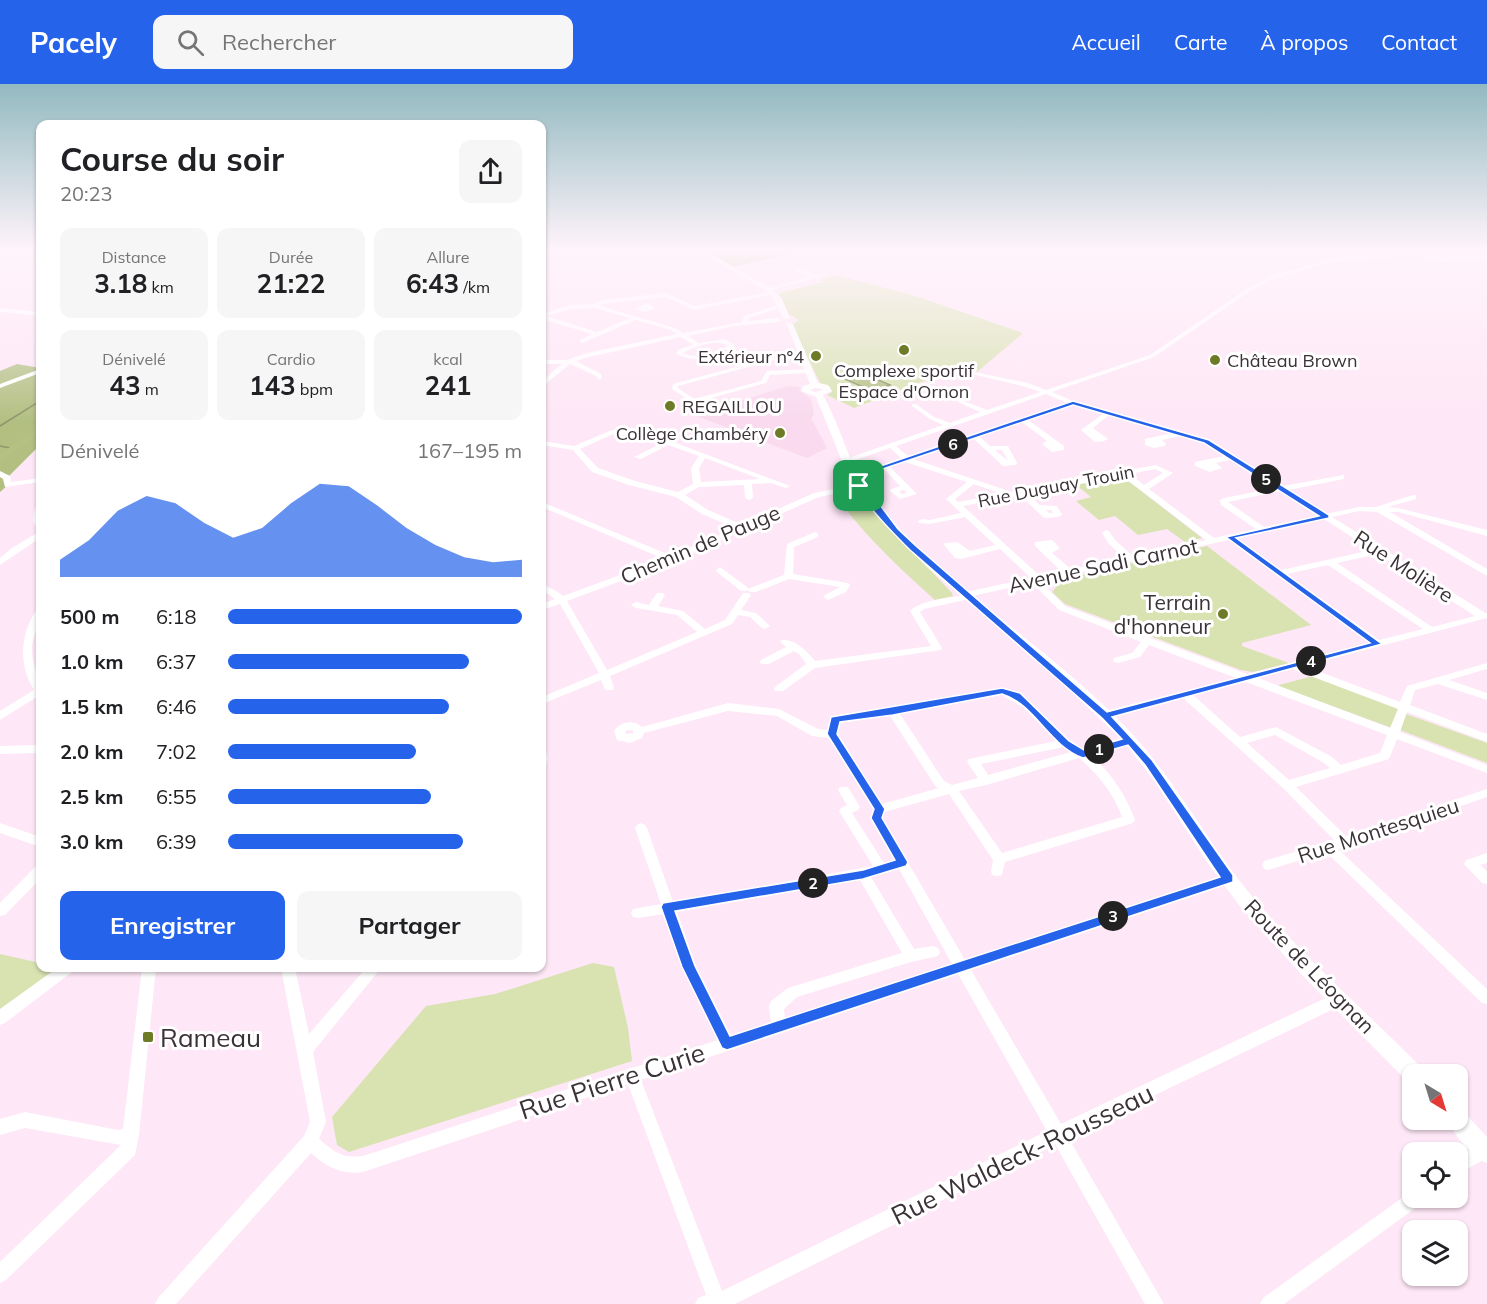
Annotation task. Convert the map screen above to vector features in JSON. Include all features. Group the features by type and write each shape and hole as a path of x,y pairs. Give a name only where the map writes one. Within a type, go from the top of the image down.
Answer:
{"main road":[{"name":"Route de Léognan","path":"781,308 857,481 896,531 1130,740 1164,783 1245,901 1404,1064"},
{"path":"778,320 788,320"},
{"path":"1467,1130 1486,1151"}],"street":[{"path":"546,315 568,308"},
{"path":"602,308 673,329 698,345"},
{"path":"747,322 744,320 746,317 776,308"},
{"path":"847,460 1044,392 1111,372 1160,352 1223,308"},
{"path":"0,310 36,314"},
{"path":"582,341 645,310"},
{"path":"546,317 597,334"},
{"path":"546,380 568,362 587,355 747,322 778,320"},
{"path":"698,357 690,358 680,353 682,350 698,345 721,341 733,346 727,348"},
{"path":"768,373 764,382 693,401 675,389 675,385 772,359"},
{"path":"546,362 568,362 591,370 600,378"},
{"path":"739,368 768,373 810,371"},
{"name":"Rue Molière","path":"957,369 1028,385 1073,403 1206,441 1484,616"},
{"path":"0,386 36,372"},
{"path":"948,391 962,402 985,412"},
{"path":"927,402 910,405 949,425"},
{"name":"Chemin de Pauge","path":"546,606 672,559 886,467 1073,403"},
{"path":"1089,428 1108,413"},
{"path":"1023,420 1052,441"},
{"path":"596,430 650,436"},
{"path":"546,444 575,448 612,432"},
{"path":"1157,439 1180,434"},
{"path":"975,436 988,448"},
{"path":"638,457 668,442 786,486"},
{"path":"892,446 908,459 1017,494 1038,507"},
{"path":"575,448 595,470 632,483 679,495 705,512 735,525"},
{"path":"697,484 695,468 703,456"},
{"path":"1199,464 1210,470 1218,468 1210,462 1232,458"},
{"path":"886,467 906,487"},
{"name":"Rue Duguay Trouin","path":"957,505 1156,467 1168,473 1143,489"},
{"path":"0,473 7,478 8,485"},
{"path":"1123,473 1213,541"},
{"path":"1263,530 1223,502 1341,477"},
{"path":"0,492 8,485 36,481"},
{"path":"679,495 697,484 773,481"},
{"path":"973,481 950,499 1036,580 1062,608 1487,769"},
{"path":"748,483 749,498"},
{"path":"1377,508 1387,503 1413,497"},
{"path":"546,506 672,559"},
{"path":"1377,508 1487,573"},
{"name":"Avenue Sadi Carnot","path":"812,665 937,648 915,611 921,607 965,595 1359,509 1377,508 1423,515 1487,533"},
{"path":"922,521 930,522 967,514"},
{"path":"705,545 716,535 735,525 762,521"},
{"path":"1106,533 1112,543 1131,559"},
{"path":"788,576 790,546 815,536"},
{"path":"0,562 36,537"},
{"path":"1230,537 1377,644"},
{"path":"968,554 1000,546"},
{"path":"1279,573 1379,550"},
{"path":"1046,552 1069,572"},
{"path":"1330,562 1431,630"},
{"path":"720,570 748,592"},
{"path":"546,699 729,622 738,612 748,592 788,576 845,585 843,590 828,597"},
{"path":"546,589 562,600 605,675 609,688"},
{"path":"652,608 660,595"},
{"path":"636,605 680,613 703,632"},
{"path":"738,612 753,615 765,626"},
{"path":"1105,716 1484,616"},
{"path":"36,618 26,647 28,663 36,686"},
{"path":"1118,660 1137,654 1147,641"},
{"path":"765,662 790,645 803,652 812,665 779,689"},
{"path":"1292,666 1487,738"},
{"path":"1287,785 1385,756 1411,688 1487,666"},
{"path":"1472,671 1487,676"},
{"path":"1441,681 1487,698"},
{"path":"879,809 832,734 835,720 893,712 1002,691 1017,695 1065,743 1083,754 1116,790 1129,820 998,865 952,790 940,784 893,712"},
{"path":"0,716 36,693"},
{"path":"1187,696 1287,785 1344,842"},
{"path":"639,731 728,707 779,713 816,734 832,734"},
{"path":"1237,739 1276,731 1328,760 1339,769"},
{"path":"879,809 1130,740"},
{"path":"986,781 974,762 1065,743"},
{"path":"0,750 36,749"},
{"path":"844,790 854,807 845,811 881,869"},
{"name":"Rue Montesquieu","path":"1268,865 1344,842 1487,793"},
{"path":"879,809 876,818 1155,1304"},
{"path":"0,828 36,841"},
{"path":"642,828 689,967 727,1044"},
{"path":"1328,847 1487,998"},
{"path":"1487,858 1470,864 1487,879"},
{"path":"638,913 863,874 902,862"},
{"path":"863,874 910,956"},
{"path":"0,911 36,875"},
{"name":"Rue Pierre Curie","path":"310,1142 335,1162 346,1167 363,1164 1228,879"},
{"path":"779,1026 776,1006 793,992 910,956 933,952"},
{"path":"0,1018 62,972"},
{"path":"0,1274 129,1149 149,972"},
{"path":"164,1304 310,1142 318,1122 289,972"},
{"path":"305,1050 371,972"},
{"name":"Rue Waldeck-Rousseau","path":"713,1304 1339,999"},
{"path":"632,1075 713,1304"},
{"path":"0,1127 25,1120 118,1138 131,1135"},
{"path":"1468,1161 1486,1151"},
{"path":"1269,1304 1402,1207"}],"shaded area":[{"name":"Complexe sportif Espace d'Ornon","path":"786,308 950,308 1023,333 977,372 958,368 854,408 827,395 832,392 830,387 820,383 792,325 799,320 789,314"},
{"path":"17,364 36,367 36,449 7,478 8,485 0,492 0,371"},
{"path":"855,370 890,385 872,391 838,376"},
{"name":"Collège Chambéry","path":"788,386 800,387 799,390 811,399 814,415 811,418 827,448 807,458 694,415"},
{"path":"1123,477 1202,538 1185,542 1167,529 1138,535 1115,516 1099,520 1076,501 1091,497 1075,484"},
{"path":"843,492 858,494 953,596 935,600 908,575 846,510 835,495"},
{"path":"1207,546 1311,625 1242,643 1242,646 1289,663 1253,672 1241,670 1065,604 1052,592 1057,586 1050,584 1054,581"},
{"path":"1313,676 1396,707 1399,711 1392,728 1279,685"},
{"path":"1406,714 1487,743 1487,763 1400,730"},
{"path":"0,954 36,962 36,972 55,972 47,979 0,1011"},
{"path":"593,963 614,967 628,1028 632,1061 349,1152 337,1145 332,1117 426,1006 495,994"}],"waterway":[{"path":"0,426 36,404"},
{"path":"0,459 36,432"},
{"path":"0,446 15,449"}],"place":[{"name":"Complexe sportif Espace d'Ornon","path":"904,350"},
{"name":"Extérieur n°4","path":"816,356"},
{"name":"Château Brown","path":"1215,360"},
{"name":"REGAILLOU","path":"670,406"},
{"name":"Collège Chambéry","path":"780,433"},
{"name":"Terrain d'honneur","path":"1223,614"},
{"name":"Rameau","path":"148,1037"}],"route":[{"path":"859,486 855,476 861,476 1073,403 1206,441 1326,516 1230,537 1377,644 1105,716 1130,740 1149,762 1228,879 727,1044 689,967 667,907 863,874 902,862 876,818 879,809 832,734 835,720 893,712 1002,691 1017,695 1065,743 1083,754 1130,740 913,548 859,486"}]}
